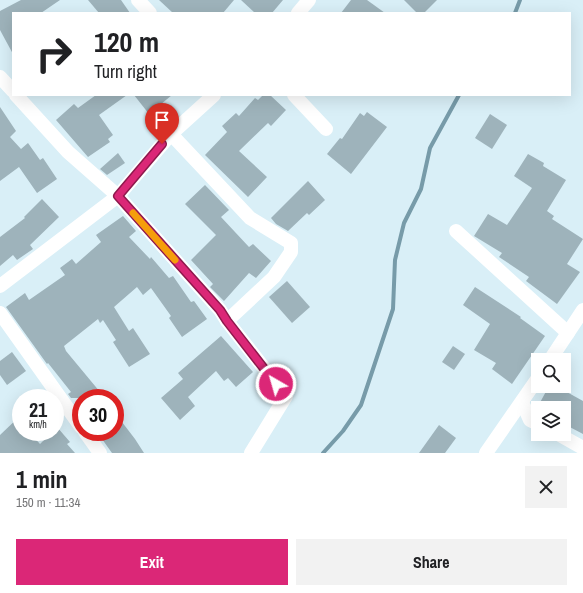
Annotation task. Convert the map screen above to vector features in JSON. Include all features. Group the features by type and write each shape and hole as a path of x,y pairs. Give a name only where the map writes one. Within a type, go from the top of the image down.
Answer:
{"street":[{"path":"138,0 149,12"},
{"path":"0,77 12,90"},
{"path":"17,96 68,152 118,196 220,310 286,396 251,453"},
{"path":"0,286 118,196 171,134 213,96"},
{"path":"295,96 326,129"},
{"path":"171,134 250,218 291,243 291,252 274,277 227,321"},
{"path":"456,231 568,332"},
{"path":"554,353 583,310"},
{"path":"0,313 72,414"},
{"path":"486,453 531,388"},
{"path":"522,402 531,420"},
{"path":"91,441 100,453"},
{"path":"570,441 583,448"}],"building":[{"path":"21,0 60,0 42,12 12,12 12,52 0,30 0,11"},
{"path":"88,0 121,0 129,12 98,12"},
{"path":"159,0 234,0 224,12 172,12"},
{"path":"241,0 283,0 273,12 254,12"},
{"path":"351,0 367,0 384,12 342,12"},
{"path":"404,0 437,0 425,12 416,12"},
{"path":"95,96 126,96 99,115 113,135 108,139 110,142 88,157 56,120 74,104 78,108"},
{"path":"135,96 171,96 149,114"},
{"path":"262,96 271,96 286,110 271,126 268,123 239,151 267,177 248,197 205,155 227,132 222,126 236,113 239,116 255,98 258,100"},
{"path":"0,107 16,131 10,137 21,149 28,143 40,160 43,158 57,179 37,193 19,167 0,181"},
{"path":"367,112 387,127 351,174 327,154 340,138 342,139 360,113 364,116"},
{"path":"490,114 507,125 492,149 475,138"},
{"path":"118,153 125,163 107,175 100,169"},
{"path":"528,154 544,163 543,166 566,180 547,211 554,216 552,219 583,239 567,264 580,272 557,304 526,281 529,277 499,257 502,253 474,236 488,214 507,225 532,188 514,176"},
{"path":"308,181 325,200 309,215 307,213 288,231 276,224 271,218"},
{"path":"205,185 229,210 221,217 249,247 253,244 271,261 256,278 249,273 224,301 210,287 213,284 191,260 216,235 185,204"},
{"path":"42,199 59,217 30,245 33,249 17,260 13,255 0,266 0,237 25,218 24,217"},
{"path":"123,216 136,231 129,237 150,259 151,257 169,278 173,276 191,302 194,301 207,319 182,337 169,318 171,316 151,288 143,295 137,287 114,307 129,331 133,328 150,354 129,367 113,342 116,340 103,320 100,323 98,319 64,346 66,351 98,389 72,389 71,398 68,394 71,392 48,363 47,364 6,307 25,293 29,300 65,275 60,268 72,259 76,264 101,242 96,235"},
{"path":"287,281 310,307 292,323 269,297"},
{"path":"475,287 521,317 520,318 545,336 533,353 531,353 531,356 512,384 492,369 496,363 474,350 490,324 463,305"},
{"path":"221,336 253,372 236,387 228,378 224,381 216,371 188,397 195,406 180,420 161,398 183,379 178,373"},
{"path":"453,346 465,354 454,370 442,362"},
{"path":"12,352 26,371 7,385 0,375 0,361"},
{"path":"545,393 569,393 583,401 583,434 571,428 571,401 541,401"},
{"path":"12,424 12,441 37,441 40,444 43,441 64,441 64,435 70,442 67,444 75,453 0,453 0,435"},
{"path":"124,425 144,453 112,453 103,441 124,441"},
{"path":"439,425 456,438 445,453 419,453"}],"waterway":[{"path":"515,12 520,0"},
{"path":"323,453 343,431 361,405 393,309 395,260 404,223 421,189 430,148 458,96"}],"slow traffic":[{"path":"133,213 175,260"}],"route":[{"path":"162,144 118,196 220,310 276,384"}]}
